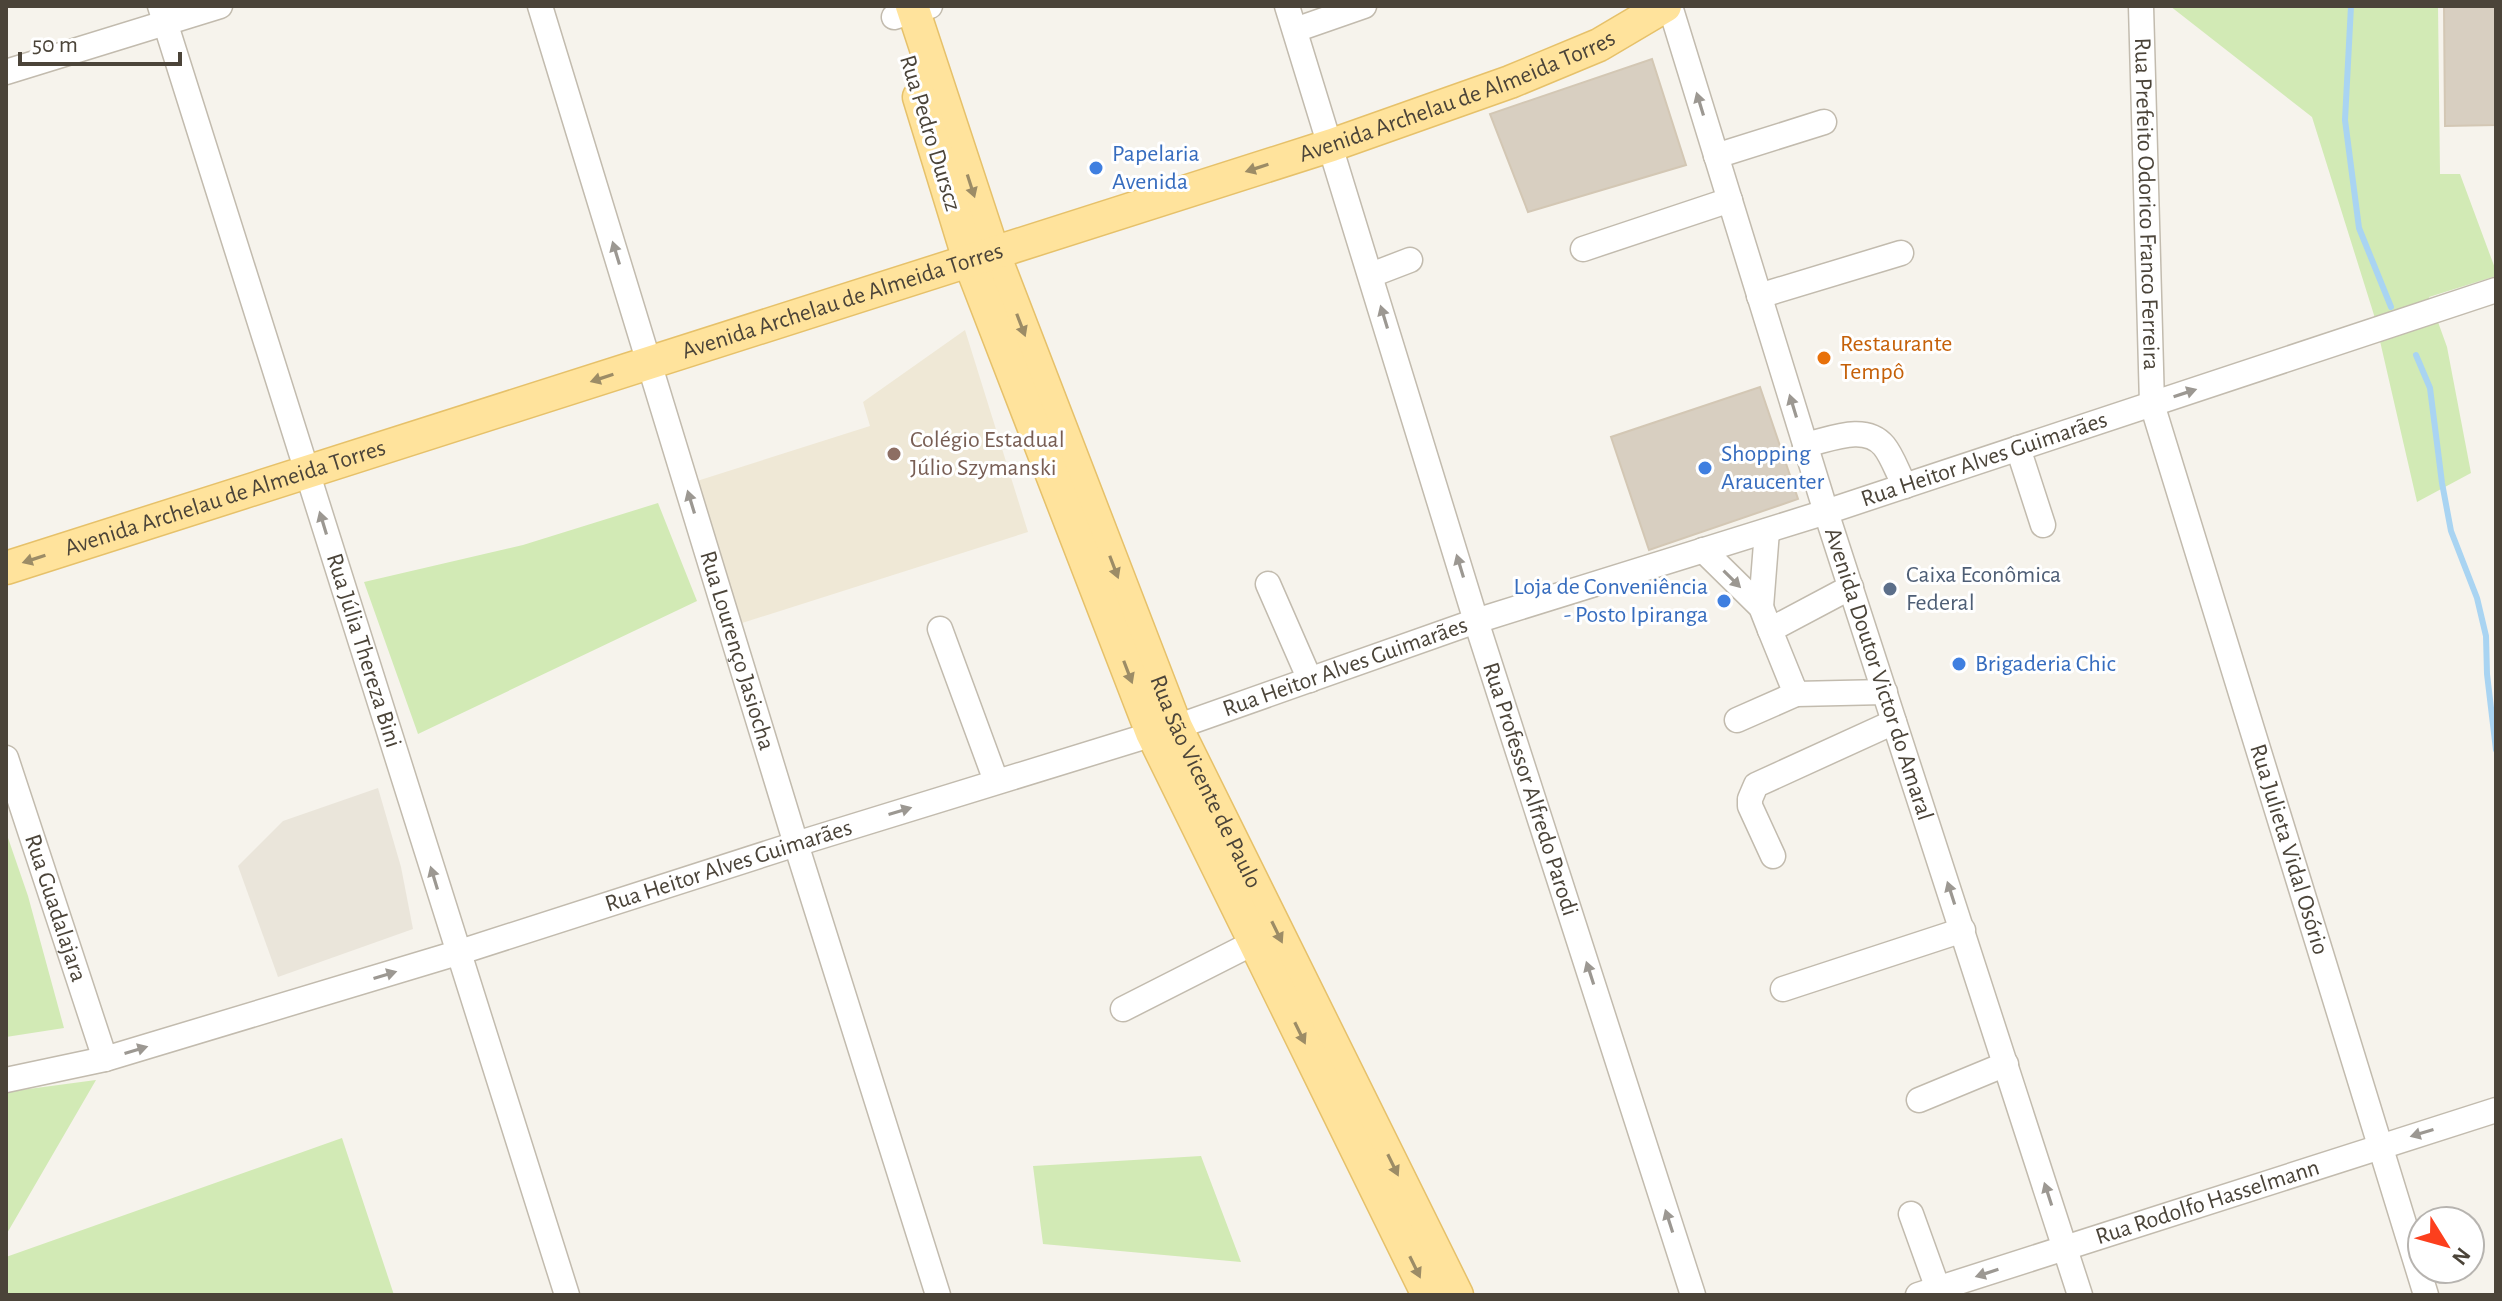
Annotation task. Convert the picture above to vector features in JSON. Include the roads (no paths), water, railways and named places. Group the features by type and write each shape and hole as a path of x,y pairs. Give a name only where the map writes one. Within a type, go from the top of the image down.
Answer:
{"main road":[{"name":"Avenida Archelau de Almeida Torres","path":"6,568 1332,145 1510,82 1599,45 1668,6"},
{"name":"Rua Pedro Durscz","path":"908,9 981,256"},
{"name":"Rua São Vicente de Paulo","path":"981,256 1164,730 1255,942 1428,1295"},
{"name":"Rua São Vicente de Paulo","path":"1164,730 1457,1295"}],"street":[{"path":"6,72 163,14 220,6"},
{"name":"Rua Lourenço Jasiocha","path":"540,6 796,844 938,1295"},
{"name":"Rua Professor Alfredo Parodi","path":"1287,6 1476,621 1693,1295"},
{"path":"1295,30 1364,6"},
{"name":"Avenida Doutor Victor do Amaral","path":"1668,6 1826,512 2080,1295"},
{"name":"Rua Prefeito Odorico Franco Ferreira","path":"2141,6 2152,404"},
{"name":"Rua Júlia Thereza Bini","path":"163,14 567,1295"},
{"path":"1716,156 1824,122"},
{"path":"1583,249 1730,200"},
{"path":"1759,296 1901,253"},
{"path":"1371,275 1410,260"},
{"name":"Rua Heitor Alves Guimarães","path":"6,1080 105,1059 457,953 1164,730 1476,621 1826,512 2496,290"},
{"name":"Rua Julieta Vidal Osório","path":"2152,404 2426,1295"},
{"path":"1805,445 1850,435 1869,436 1884,446 1905,486"},
{"path":"2018,448 2043,525"},
{"path":"1761,607 1767,531"},
{"path":"1703,550 1761,607 1796,694"},
{"path":"1268,584 1310,680"},
{"path":"1770,630 1851,587"},
{"path":"940,629 996,781"},
{"path":"1737,720 1796,694 1885,692"},
{"path":"1773,856 1750,806 1756,785 1894,722"},
{"name":"Rua Guadalajara","path":"6,758 105,1059"},
{"path":"1783,989 1963,930"},
{"path":"1123,1009 1255,942"},
{"path":"1919,1100 2006,1064"},
{"name":"Rua Rodolfo Hasselmann","path":"1928,1292 2496,1110"},
{"path":"1911,1214 1928,1292"}],"waterway":[{"path":"2351,6 2345,120 2359,228 2391,307"},
{"path":"2416,355 2430,388 2451,531 2477,598 2486,636 2496,750"}],"place":[{"name":"Papelaria Avenida","path":"1096,168"},
{"name":"Restaurante Tempô","path":"1824,358"},
{"name":"Colégio Estadual Júlio Szymanski","path":"894,454"},
{"name":"Shopping Araucenter","path":"1705,468"},
{"name":"Caixa Econômica Federal","path":"1890,589"},
{"name":"Loja de Conveniência - Posto Ipiranga","path":"1724,601"},
{"name":"Brigaderia Chic","path":"1959,664"}]}
